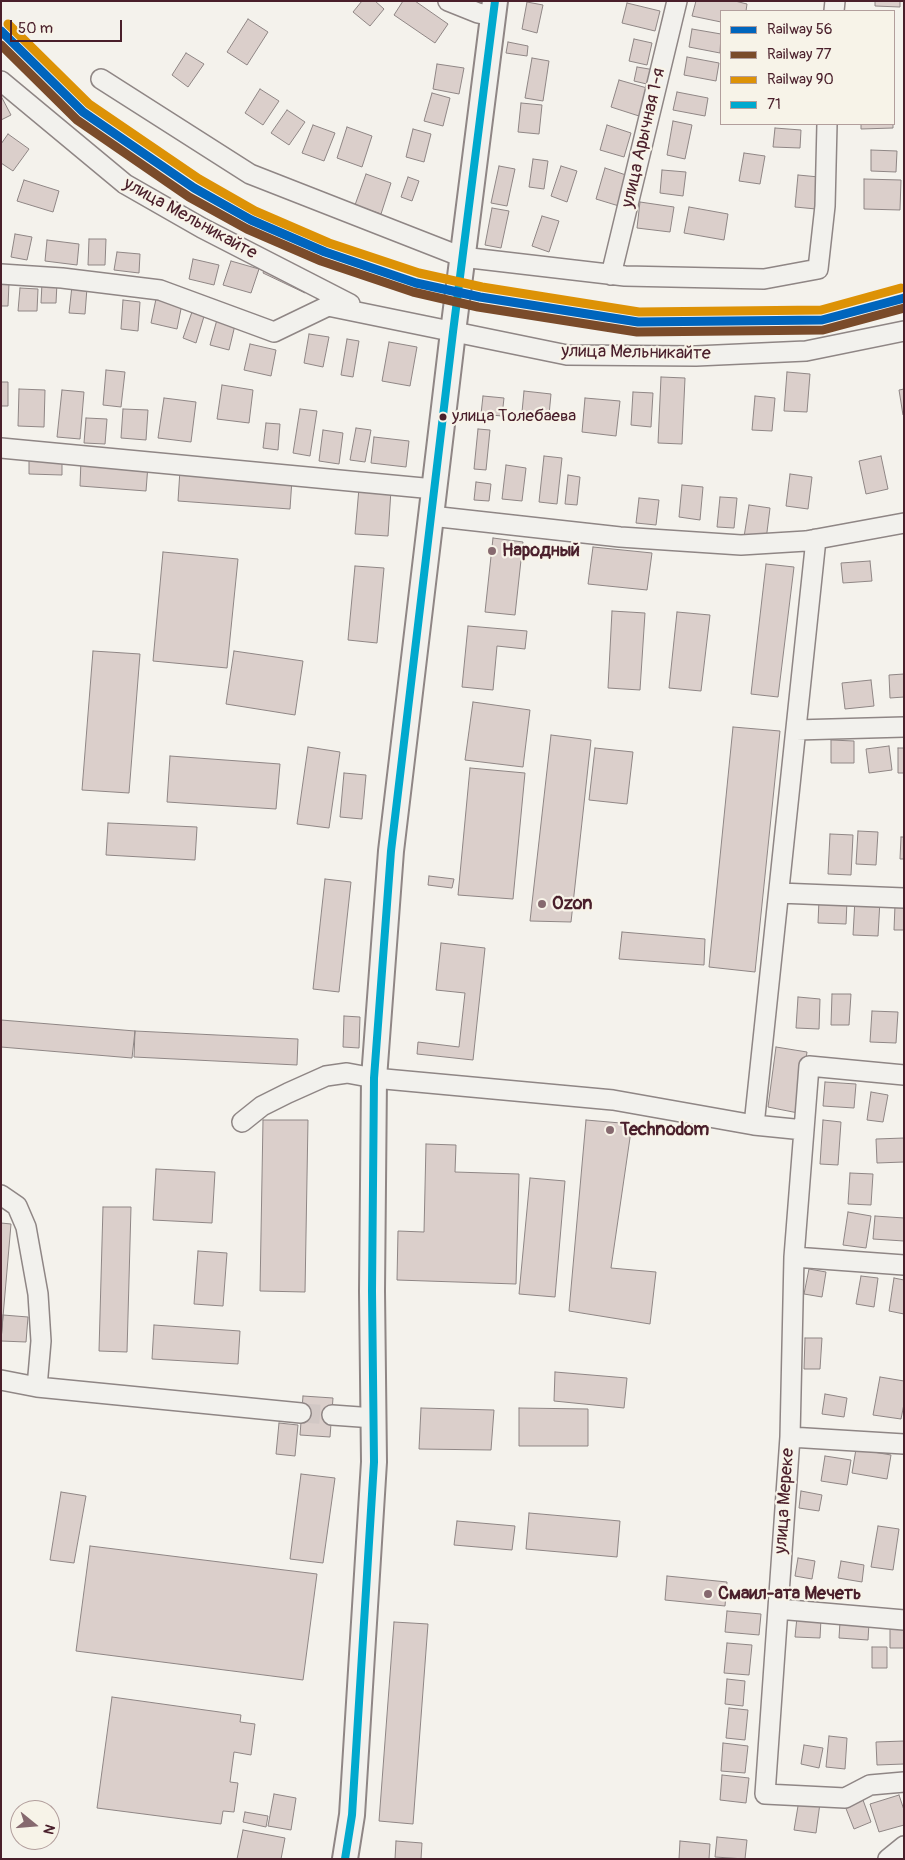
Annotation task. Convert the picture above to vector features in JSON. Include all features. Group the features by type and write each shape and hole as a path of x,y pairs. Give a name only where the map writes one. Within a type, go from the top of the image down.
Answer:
{"main road":[{"path":"345,1859 352,1815 374,1462 372,1292 374,1078 393,837 462,257 494,9"}],"street":[{"path":"448,1 478,13 494,9"},
{"name":"улица Арычная 1-я","path":"612,274 677,1"},
{"path":"101,80 250,174 462,257 612,274 764,279 818,268 826,206 827,125"},
{"name":"улица Мельникайте","path":"1,82 125,184 202,228 371,315"},
{"name":"улица Мельникайте","path":"1,274 62,278 160,290 274,332 328,306 567,355 696,356 806,351 904,332"},
{"path":"1,448 434,489"},
{"path":"431,516 620,537 742,545 816,539 904,523"},
{"path":"754,1125 816,539"},
{"path":"796,730 904,727"},
{"path":"779,893 904,898"},
{"name":"улица Мереке","path":"904,1075 809,1066 794,1257 790,1437 765,1794 845,1798 870,1785 904,1782"},
{"path":"242,1122 262,1106 326,1076 347,1073 374,1078 613,1100 754,1125 804,1130"},
{"path":"1,1195 17,1206 26,1227 38,1294 41,1341 37,1387"},
{"path":"794,1257 904,1265"},
{"path":"1,1380 37,1387 301,1413"},
{"path":"332,1415 374,1418"},
{"path":"790,1437 904,1444"},
{"path":"778,1609 904,1620"},
{"path":"888,1859 904,1846"}],"building":[{"path":"362,1 375,1 384,9 370,26 353,12"},
{"path":"403,1 415,1 448,24 435,43 394,15"},
{"path":"696,1 735,1 747,4 746,10 720,10 720,22 692,16"},
{"path":"875,1 900,1 900,7 875,6"},
{"path":"527,2 543,5 537,33 522,29"},
{"path":"627,3 660,11 655,31 622,23"},
{"path":"248,19 268,32 247,65 227,52"},
{"path":"692,29 720,34 720,53 689,47"},
{"path":"634,39 652,43 647,65 629,61"},
{"path":"508,42 528,46 527,56 506,53"},
{"path":"186,53 204,64 188,87 172,75"},
{"path":"687,57 719,63 716,81 684,75"},
{"path":"532,58 549,61 543,101 525,98"},
{"path":"437,64 464,68 459,94 433,89"},
{"path":"637,67 655,70 651,85 634,81"},
{"path":"619,80 647,88 639,116 611,107"},
{"path":"260,89 279,101 263,125 245,113"},
{"path":"677,92 708,98 705,116 673,110"},
{"path":"432,93 450,98 443,126 424,121"},
{"path":"1,96 11,115 1,120"},
{"path":"521,103 542,105 539,134 518,132"},
{"path":"287,110 305,122 289,145 271,133"},
{"path":"673,121 692,125 685,159 667,155"},
{"path":"313,125 335,133 324,161 302,153"},
{"path":"607,125 631,133 624,157 600,150"},
{"path":"861,125 893,125 893,128 861,129"},
{"path":"347,127 372,136 362,167 337,158"},
{"path":"775,128 801,130 800,148 773,147"},
{"path":"413,129 431,134 424,162 406,157"},
{"path":"8,134 29,149 13,171 1,163 1,144"},
{"path":"871,150 897,151 896,172 871,171"},
{"path":"744,153 765,156 760,184 739,181"},
{"path":"533,159 548,161 544,189 529,187"},
{"path":"499,166 515,169 507,206 491,203"},
{"path":"561,166 577,171 567,202 551,196"},
{"path":"605,168 629,176 619,206 596,199"},
{"path":"662,170 686,172 683,196 660,193"},
{"path":"366,174 391,183 381,214 355,205"},
{"path":"798,175 819,177 816,209 795,207"},
{"path":"408,177 419,181 412,201 401,197"},
{"path":"864,179 901,180 900,210 864,209"},
{"path":"24,180 59,191 53,212 17,201"},
{"path":"640,202 674,207 670,232 637,228"},
{"path":"689,207 728,214 724,240 684,233"},
{"path":"492,208 509,211 501,248 485,245"},
{"path":"542,216 559,221 549,252 532,246"},
{"path":"15,234 32,237 27,260 11,257"},
{"path":"89,239 106,239 105,265 88,265"},
{"path":"47,240 79,244 77,265 45,261"},
{"path":"117,252 140,254 139,273 114,270"},
{"path":"193,259 219,265 214,285 189,279"},
{"path":"231,261 259,269 251,293 223,285"},
{"path":"266,265 309,284 305,293 263,273"},
{"path":"1,283 9,283 8,306 1,306"},
{"path":"42,283 57,283 56,303 41,303"},
{"path":"72,286 87,288 85,314 69,313"},
{"path":"20,288 38,289 37,311 18,311"},
{"path":"157,294 183,299 177,329 151,323"},
{"path":"123,300 140,302 138,331 121,329"},
{"path":"193,309 205,313 196,343 183,338"},
{"path":"218,316 236,321 229,350 210,345"},
{"path":"309,334 329,337 323,367 304,363"},
{"path":"347,339 359,341 353,377 341,375"},
{"path":"389,342 417,347 410,386 382,381"},
{"path":"250,344 276,350 271,376 244,370"},
{"path":"106,370 125,372 121,407 103,405"},
{"path":"787,372 810,374 807,412 784,411"},
{"path":"661,377 685,378 682,444 658,443"},
{"path":"1,382 8,382 8,406 1,406"},
{"path":"222,385 253,390 249,423 217,419"},
{"path":"19,389 45,390 44,427 18,426"},
{"path":"904,389 904,414 903,415 899,390"},
{"path":"62,390 84,392 80,439 57,437"},
{"path":"524,391 551,394 549,415 522,412"},
{"path":"633,392 653,393 651,427 631,425"},
{"path":"483,396 504,398 502,416 481,414"},
{"path":"755,396 775,398 772,431 752,430"},
{"path":"164,398 196,402 191,442 158,438"},
{"path":"585,398 620,401 616,436 582,432"},
{"path":"123,409 148,410 146,440 121,438"},
{"path":"300,409 317,411 310,456 293,453"},
{"path":"86,418 107,419 105,444 84,443"},
{"path":"266,423 280,424 278,450 263,448"},
{"path":"356,428 371,430 365,462 350,460"},
{"path":"478,429 490,430 486,470 474,469"},
{"path":"323,430 343,433 339,464 319,461"},
{"path":"374,437 409,441 406,467 371,463"},
{"path":"544,456 562,458 557,504 539,502"},
{"path":"881,456 888,489 866,494 859,461"},
{"path":"29,458 62,458 62,475 29,474"},
{"path":"81,460 148,465 146,491 80,486"},
{"path":"506,465 526,468 522,501 502,499"},
{"path":"180,470 292,479 290,509 178,501"},
{"path":"790,474 812,477 808,509 786,506"},
{"path":"568,475 580,477 577,505 565,504"},
{"path":"476,482 491,484 489,501 474,500"},
{"path":"682,485 703,487 700,520 679,517"},
{"path":"359,488 391,490 388,536 355,534"},
{"path":"720,497 737,498 734,528 717,527"},
{"path":"639,498 659,500 656,525 636,523"},
{"path":"749,505 770,508 766,540 744,537"},
{"path":"493,538 523,542 515,615 485,612"},
{"path":"593,547 652,553 647,590 588,584"},
{"path":"163,552 238,559 227,668 153,661"},
{"path":"870,561 872,581 843,583 841,563"},
{"path":"766,564 794,567 778,697 751,694"},
{"path":"355,566 384,568 377,643 348,640"},
{"path":"612,611 645,613 640,690 608,688"},
{"path":"677,612 710,615 701,691 669,688"},
{"path":"468,626 527,631 525,649 497,646 493,690 462,687"},
{"path":"93,651 140,654 129,793 82,790"},
{"path":"234,651 303,661 295,715 226,704"},
{"path":"904,674 904,697 890,698 889,675"},
{"path":"871,680 874,706 845,709 842,683"},
{"path":"473,702 530,710 523,767 465,760"},
{"path":"733,727 780,731 755,972 709,967"},
{"path":"551,735 591,740 571,922 530,921"},
{"path":"831,740 854,741 854,763 831,763"},
{"path":"889,746 892,770 869,773 866,749"},
{"path":"308,747 340,752 329,828 297,824"},
{"path":"595,748 633,752 627,804 589,800"},
{"path":"898,748 904,748 904,773 898,773"},
{"path":"170,756 280,764 276,809 167,802"},
{"path":"470,768 525,773 513,899 458,895"},
{"path":"344,773 366,775 362,819 340,817"},
{"path":"108,823 197,827 195,860 106,855"},
{"path":"858,831 878,832 876,865 856,864"},
{"path":"830,834 853,835 851,875 828,874"},
{"path":"901,837 904,837 904,859 900,859"},
{"path":"429,876 454,879 452,888 428,885"},
{"path":"325,879 351,882 339,992 313,989"},
{"path":"855,899 880,900 878,936 853,935"},
{"path":"819,900 847,901 846,924 818,923"},
{"path":"895,905 904,905 904,930 894,930"},
{"path":"622,932 705,939 704,965 619,959"},
{"path":"441,943 485,948 473,1060 417,1054 418,1042 459,1047 465,993 436,990"},
{"path":"832,994 851,994 849,1025 831,1025"},
{"path":"798,997 820,999 819,1029 796,1028"},
{"path":"872,1011 898,1012 896,1043 870,1042"},
{"path":"344,1016 360,1017 359,1048 343,1047"},
{"path":"1,1020 135,1031 132,1058 1,1047"},
{"path":"135,1031 298,1039 297,1065 134,1057"},
{"path":"776,1047 807,1052 798,1113 768,1107"},
{"path":"825,1082 856,1084 854,1108 823,1106"},
{"path":"871,1092 888,1095 883,1122 867,1120"},
{"path":"263,1120 308,1120 305,1292 260,1291"},
{"path":"586,1120 632,1124 611,1268 656,1272 650,1324 569,1311"},
{"path":"823,1120 841,1122 838,1165 820,1164"},
{"path":"904,1138 904,1162 877,1163 876,1139"},
{"path":"426,1144 456,1145 455,1172 519,1174 516,1284 397,1280 398,1231 424,1232"},
{"path":"156,1169 215,1172 212,1223 153,1220"},
{"path":"850,1173 873,1174 871,1205 848,1204"},
{"path":"530,1178 565,1181 555,1297 519,1294"},
{"path":"103,1207 131,1207 127,1352 99,1351"},
{"path":"848,1212 871,1216 866,1248 843,1245"},
{"path":"875,1216 904,1218 904,1241 873,1239"},
{"path":"1,1223 11,1224 1,1340"},
{"path":"198,1251 227,1253 223,1306 194,1304"},
{"path":"809,1269 826,1272 822,1297 804,1294"},
{"path":"861,1276 878,1278 874,1307 856,1304"},
{"path":"894,1278 904,1280 904,1314 889,1311"},
{"path":"3,1315 28,1317 26,1342 1,1341"},
{"path":"154,1325 240,1331 238,1364 152,1359"},
{"path":"805,1338 822,1338 820,1369 804,1369"},
{"path":"555,1372 627,1378 624,1408 554,1401"},
{"path":"880,1377 904,1381 904,1404 901,1419 873,1415"},
{"path":"825,1394 847,1398 844,1417 822,1414"},
{"path":"303,1396 333,1398 330,1437 300,1435"},
{"path":"421,1408 494,1410 491,1450 419,1449"},
{"path":"519,1408 588,1409 588,1446 519,1446"},
{"path":"279,1423 298,1425 295,1456 276,1454"},
{"path":"856,1449 891,1455 887,1479 852,1473"},
{"path":"825,1456 851,1460 847,1485 821,1481"},
{"path":"301,1474 335,1478 323,1563 290,1559"},
{"path":"801,1491 822,1495 819,1511 799,1508"},
{"path":"61,1492 86,1496 74,1563 50,1560"},
{"path":"529,1513 620,1521 617,1557 526,1549"},
{"path":"457,1521 515,1526 512,1550 454,1545"},
{"path":"878,1526 899,1529 893,1570 871,1567"},
{"path":"90,1546 317,1574 303,1680 76,1651"},
{"path":"798,1558 815,1561 812,1579 795,1576"},
{"path":"841,1561 864,1565 862,1582 838,1578"},
{"path":"667,1576 727,1582 725,1606 665,1600"},
{"path":"727,1611 761,1614 759,1635 725,1632"},
{"path":"797,1617 821,1619 820,1638 795,1637"},
{"path":"394,1622 428,1624 413,1824 379,1821"},
{"path":"840,1622 869,1623 868,1640 839,1638"},
{"path":"890,1626 904,1626 904,1648 890,1648"},
{"path":"727,1643 752,1645 749,1675 724,1673"},
{"path":"872,1647 887,1647 887,1668 872,1668"},
{"path":"727,1679 745,1681 743,1706 725,1704"},
{"path":"112,1697 241,1715 240,1722 255,1724 251,1755 234,1752 230,1782 238,1783 234,1812 223,1811 221,1824 97,1808"},
{"path":"729,1708 748,1710 745,1740 726,1738"},
{"path":"829,1736 847,1738 845,1769 826,1767"},
{"path":"904,1741 904,1764 877,1765 876,1742"},
{"path":"723,1743 748,1746 745,1773 721,1771"},
{"path":"804,1745 823,1748 819,1768 801,1764"},
{"path":"722,1775 749,1778 746,1803 720,1800"},
{"path":"274,1794 296,1798 291,1830 268,1826"},
{"path":"899,1795 904,1810 904,1825 879,1832 870,1804"},
{"path":"799,1800 820,1803 816,1833 794,1830"},
{"path":"863,1800 871,1822 854,1829 845,1806"},
{"path":"245,1812 268,1816 266,1827 243,1822"},
{"path":"243,1830 285,1838 281,1859 237,1859"},
{"path":"717,1837 747,1840 745,1859 715,1857"},
{"path":"396,1841 422,1843 421,1859 395,1859"},
{"path":"680,1841 710,1844 709,1859 679,1859"}],"tunnel":[{"path":"301,1413 332,1415"}],"rail line":[{"name":"90","path":"8,24 89,104 199,179 255,211 329,243 419,273 482,287 639,312 821,310 901,288"},
{"name":"56","path":"1,31 83,112 194,188 251,220 325,252 416,283 480,297 638,322 822,320 904,298"},
{"name":"77","path":"1,45 77,120 189,197 247,229 321,261 413,292 478,307 637,332 823,330 904,308"}],"transit line":[{"name":"71","path":"345,1859 352,1815 374,1462 372,1291 374,1078 391,851 495,1"}],"place":[{"name":"улица Толебаева","path":"443,417"},
{"name":"Народный","path":"492,551"},
{"name":"Ozon","path":"542,904"},
{"name":"Technodom","path":"610,1130"},
{"name":"Смаил-ата Мечеть","path":"708,1594"}]}
